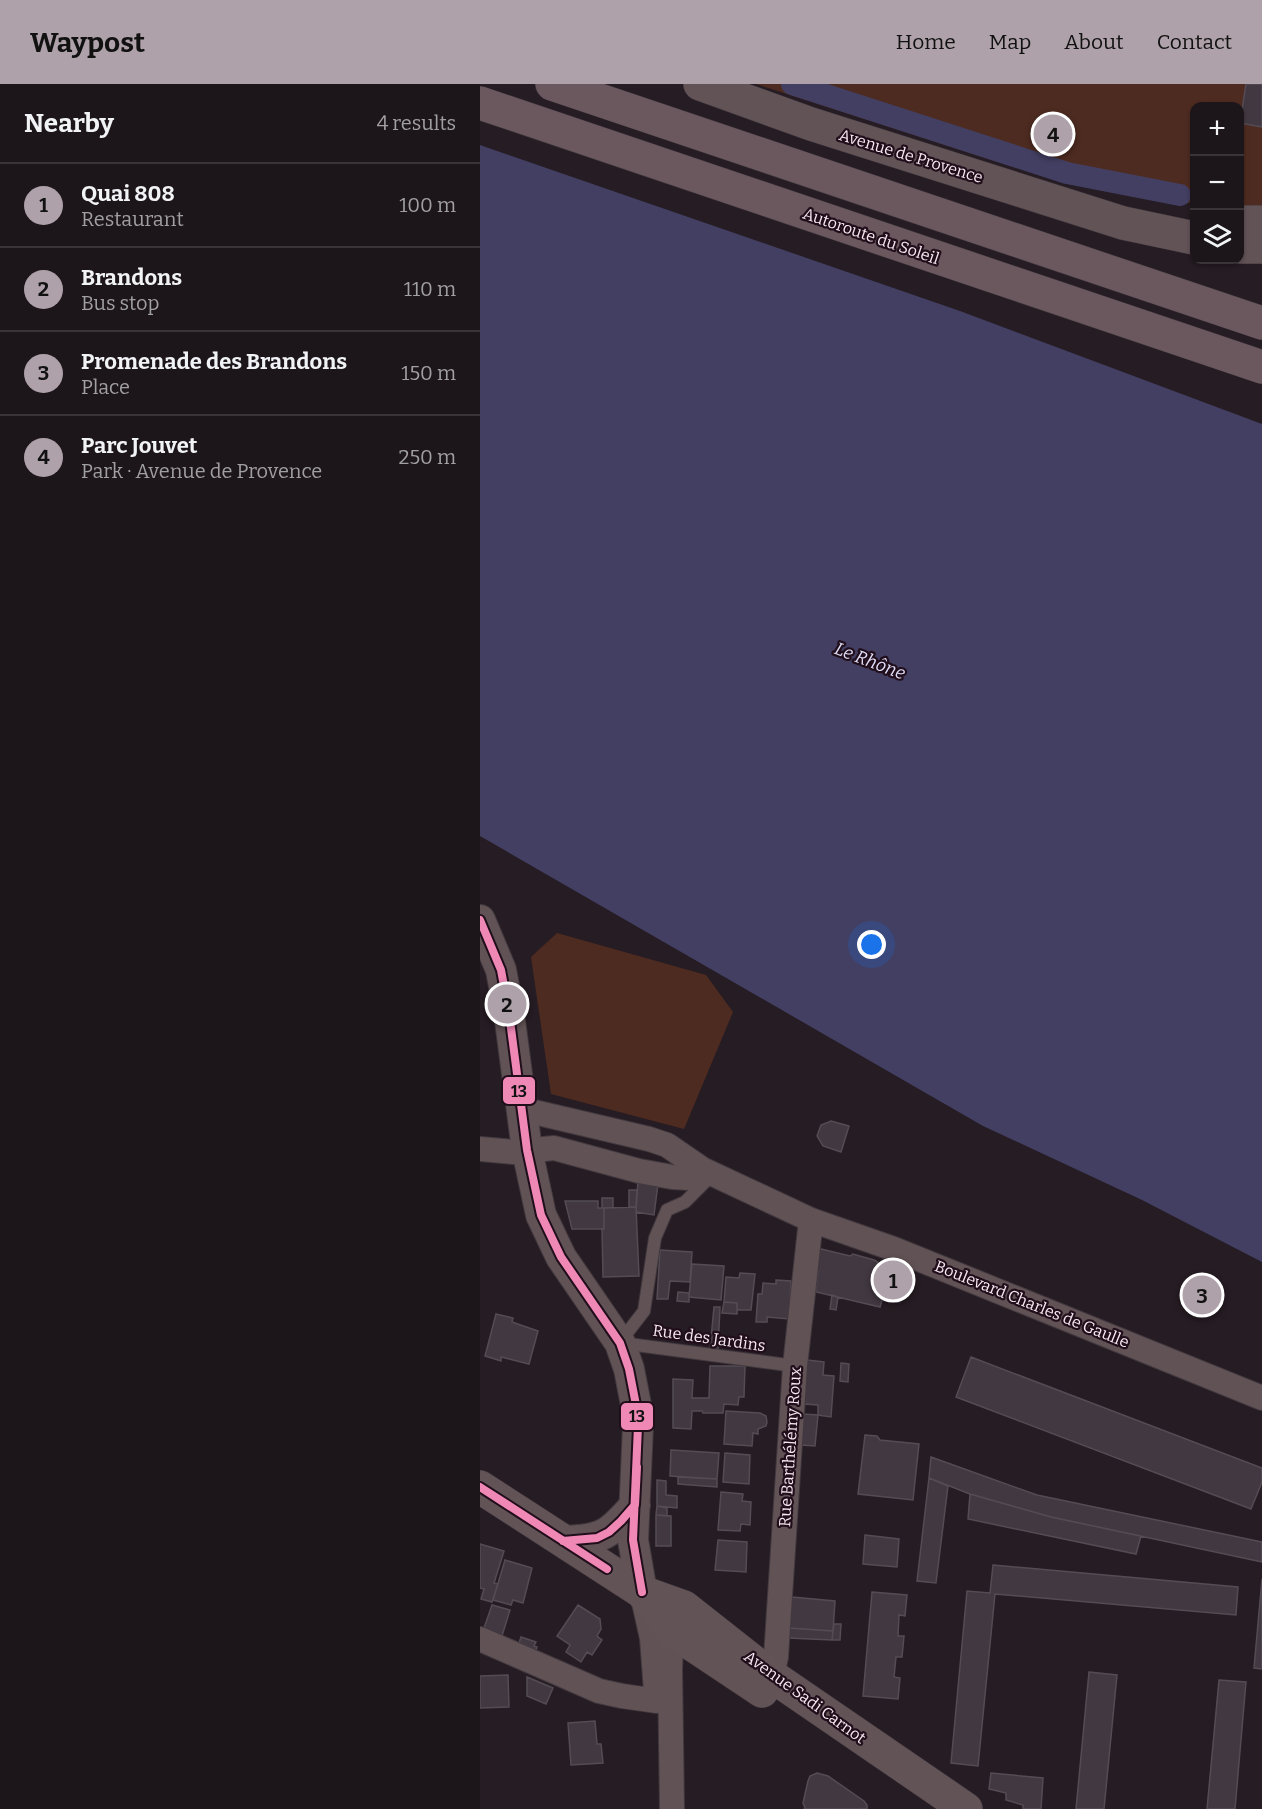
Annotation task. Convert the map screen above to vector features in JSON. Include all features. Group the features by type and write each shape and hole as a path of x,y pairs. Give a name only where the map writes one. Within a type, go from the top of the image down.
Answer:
{"highway":[{"path":"552,84 1262,323"},
{"name":"Autoroute du Soleil","path":"480,103 1262,368"}],"main road":[{"name":"Avenue de Provence","path":"700,84 811,124 1124,223 1190,237"},
{"name":"Avenue de Provence","path":"1124,223 1190,222"},
{"path":"1244,222 1262,222"},
{"path":"1244,247 1262,247"},
{"name":"Avenue Sadi Carnot","path":"480,1487 642,1593 684,1607 769,1674 966,1809"},
{"name":"Avenue Sadi Carnot","path":"642,1593 672,1640 708,1656 785,1706 929,1809"}],"street":[{"path":"480,920 501,970 509,1013 520,1109 541,1215 561,1257 620,1343 629,1370 638,1426 633,1540 652,1638 657,1701 660,1809"},
{"name":"Boulevard Charles de Gaulle","path":"520,1109 667,1145 707,1172 810,1220 894,1249 1262,1398"},
{"path":"480,1149 514,1152 554,1148 639,1171 672,1177 689,1178 707,1172"},
{"name":"Rue Barthélémy Roux","path":"769,1674 774,1666 779,1620 795,1366 810,1220"},
{"path":"563,1541 597,1538 609,1532 635,1504"},
{"path":"480,1639 599,1691 657,1701"},
{"path":"672,1640 672,1809"}],"lane":[{"path":"620,1343 644,1311 655,1238 667,1210 685,1202 707,1172"},
{"name":"Rue des Jardins","path":"620,1343 795,1366"}],"shaded area":[{"path":"756,84 1262,84 1262,207 1244,208 1244,102 1190,102 1190,203 998,162"},
{"path":"557,933 706,975 733,1012 684,1129 551,1094 531,957"}],"water":[{"name":"Le Rhône","path":"480,145 960,311 1262,424 1262,1262 1142,1200 983,1126 480,836"}],"building":[{"path":"1246,84 1262,84 1262,127 1244,124 1243,102"},
{"path":"831,1121 849,1126 841,1152 823,1146 817,1136 821,1125"},
{"path":"638,1180 658,1184 654,1215 636,1212"},
{"path":"629,1190 637,1190 636,1207 629,1207"},
{"path":"602,1198 613,1198 613,1208 602,1208"},
{"path":"565,1201 598,1201 598,1208 604,1208 604,1229 572,1229"},
{"path":"636,1207 639,1276 603,1277 604,1208"},
{"path":"817,1248 874,1260 909,1280 899,1302 883,1297 880,1307 816,1292"},
{"path":"660,1250 692,1252 690,1282 670,1281 668,1299 657,1299"},
{"path":"692,1264 724,1266 721,1300 689,1297"},
{"path":"740,1273 755,1274 751,1310 737,1310 737,1303 724,1302 726,1277 739,1278"},
{"path":"776,1280 791,1281 789,1319 767,1317 767,1322 756,1322 758,1294 762,1294 763,1283 776,1284"},
{"path":"678,1292 689,1293 689,1302 677,1301"},
{"path":"832,1295 838,1297 836,1310 830,1309"},
{"path":"724,1302 737,1303 737,1314 722,1313"},
{"path":"714,1307 720,1307 718,1350 710,1349"},
{"path":"496,1314 513,1318 512,1322 538,1331 529,1364 501,1357 501,1361 485,1356"},
{"path":"971,1357 1262,1468 1262,1482 1251,1509 956,1397"},
{"path":"807,1360 824,1362 823,1375 834,1376 831,1417 818,1415 818,1405 804,1404"},
{"path":"841,1363 849,1364 848,1382 840,1381"},
{"path":"710,1366 745,1366 744,1397 739,1397 738,1405 724,1404 723,1413 692,1411 691,1429 673,1428 673,1379 693,1380 692,1398 709,1398"},
{"path":"726,1411 760,1413 766,1416 766,1426 758,1429 758,1434 753,1433 752,1446 724,1444"},
{"path":"803,1414 818,1415 815,1446 801,1445"},
{"path":"865,1435 877,1436 880,1440 919,1444 913,1500 858,1494"},
{"path":"671,1450 719,1453 717,1479 670,1476"},
{"path":"725,1453 750,1455 749,1484 723,1482"},
{"path":"931,1457 1037,1495 1262,1542 1262,1562 1051,1517 970,1494 929,1478"},
{"path":"678,1477 717,1479 717,1487 678,1484"},
{"path":"929,1478 948,1486 936,1583 917,1581"},
{"path":"657,1480 666,1481 666,1495 677,1496 677,1508 657,1506"},
{"path":"721,1492 743,1494 742,1501 751,1502 750,1525 741,1524 740,1531 718,1530"},
{"path":"970,1494 1051,1517 1141,1536 1136,1554 968,1519"},
{"path":"657,1506 667,1508 667,1516 656,1515"},
{"path":"656,1515 671,1516 671,1546 656,1546"},
{"path":"865,1535 899,1539 897,1567 863,1564"},
{"path":"718,1540 747,1542 746,1572 715,1570"},
{"path":"480,1544 504,1551 494,1583 498,1584 492,1602 481,1599 484,1589 480,1588"},
{"path":"505,1560 532,1568 523,1603 513,1600 511,1605 493,1600"},
{"path":"993,1565 1238,1587 1236,1615 995,1594 978,1766 951,1763 967,1591 990,1593"},
{"path":"1262,1579 1262,1669 1254,1668"},
{"path":"872,1592 907,1595 905,1616 899,1615 898,1636 904,1636 902,1657 896,1657 894,1677 900,1678 898,1699 863,1696"},
{"path":"792,1597 835,1601 833,1631 789,1628"},
{"path":"492,1605 510,1610 502,1636 484,1628"},
{"path":"578,1605 600,1619 601,1629 597,1636 602,1640 592,1655 587,1652 581,1662 566,1652 570,1645 557,1636"},
{"path":"834,1624 841,1624 840,1640 832,1640"},
{"path":"789,1628 833,1631 832,1640 788,1638"},
{"path":"521,1637 536,1642 534,1646 537,1647 536,1650 519,1643"},
{"path":"1089,1672 1117,1675 1104,1809 1076,1809"},
{"path":"508,1675 509,1707 480,1708 480,1676"},
{"path":"527,1677 553,1688 546,1704 527,1696"},
{"path":"1219,1680 1246,1682 1235,1809 1207,1809"},
{"path":"595,1721 597,1744 601,1744 603,1763 571,1765 568,1723"},
{"path":"817,1773 828,1776 864,1801 867,1809 804,1809 803,1803 808,1781 810,1776"},
{"path":"991,1773 1043,1778 1041,1809 1023,1809 1023,1805 1006,1800 1006,1793 989,1789"}],"waterway":[{"path":"792,84 1067,173 1180,195"}],"transit line":[{"name":"13","path":"480,920 501,970 527,1150 541,1215 561,1257 620,1343 629,1369 638,1426 633,1540 642,1592"},
{"name":"13","path":"563,1541 597,1538 609,1532 621,1521 635,1505 637,1467"},
{"name":"13","path":"480,1487 607,1569"}],"place":[{"name":"Parc Jouvet","path":"1053,134"},
{"name":"Brandons","path":"507,1004"},
{"name":"Quai 808","path":"893,1280"},
{"name":"Promenade des Brandons","path":"1202,1295"}]}
